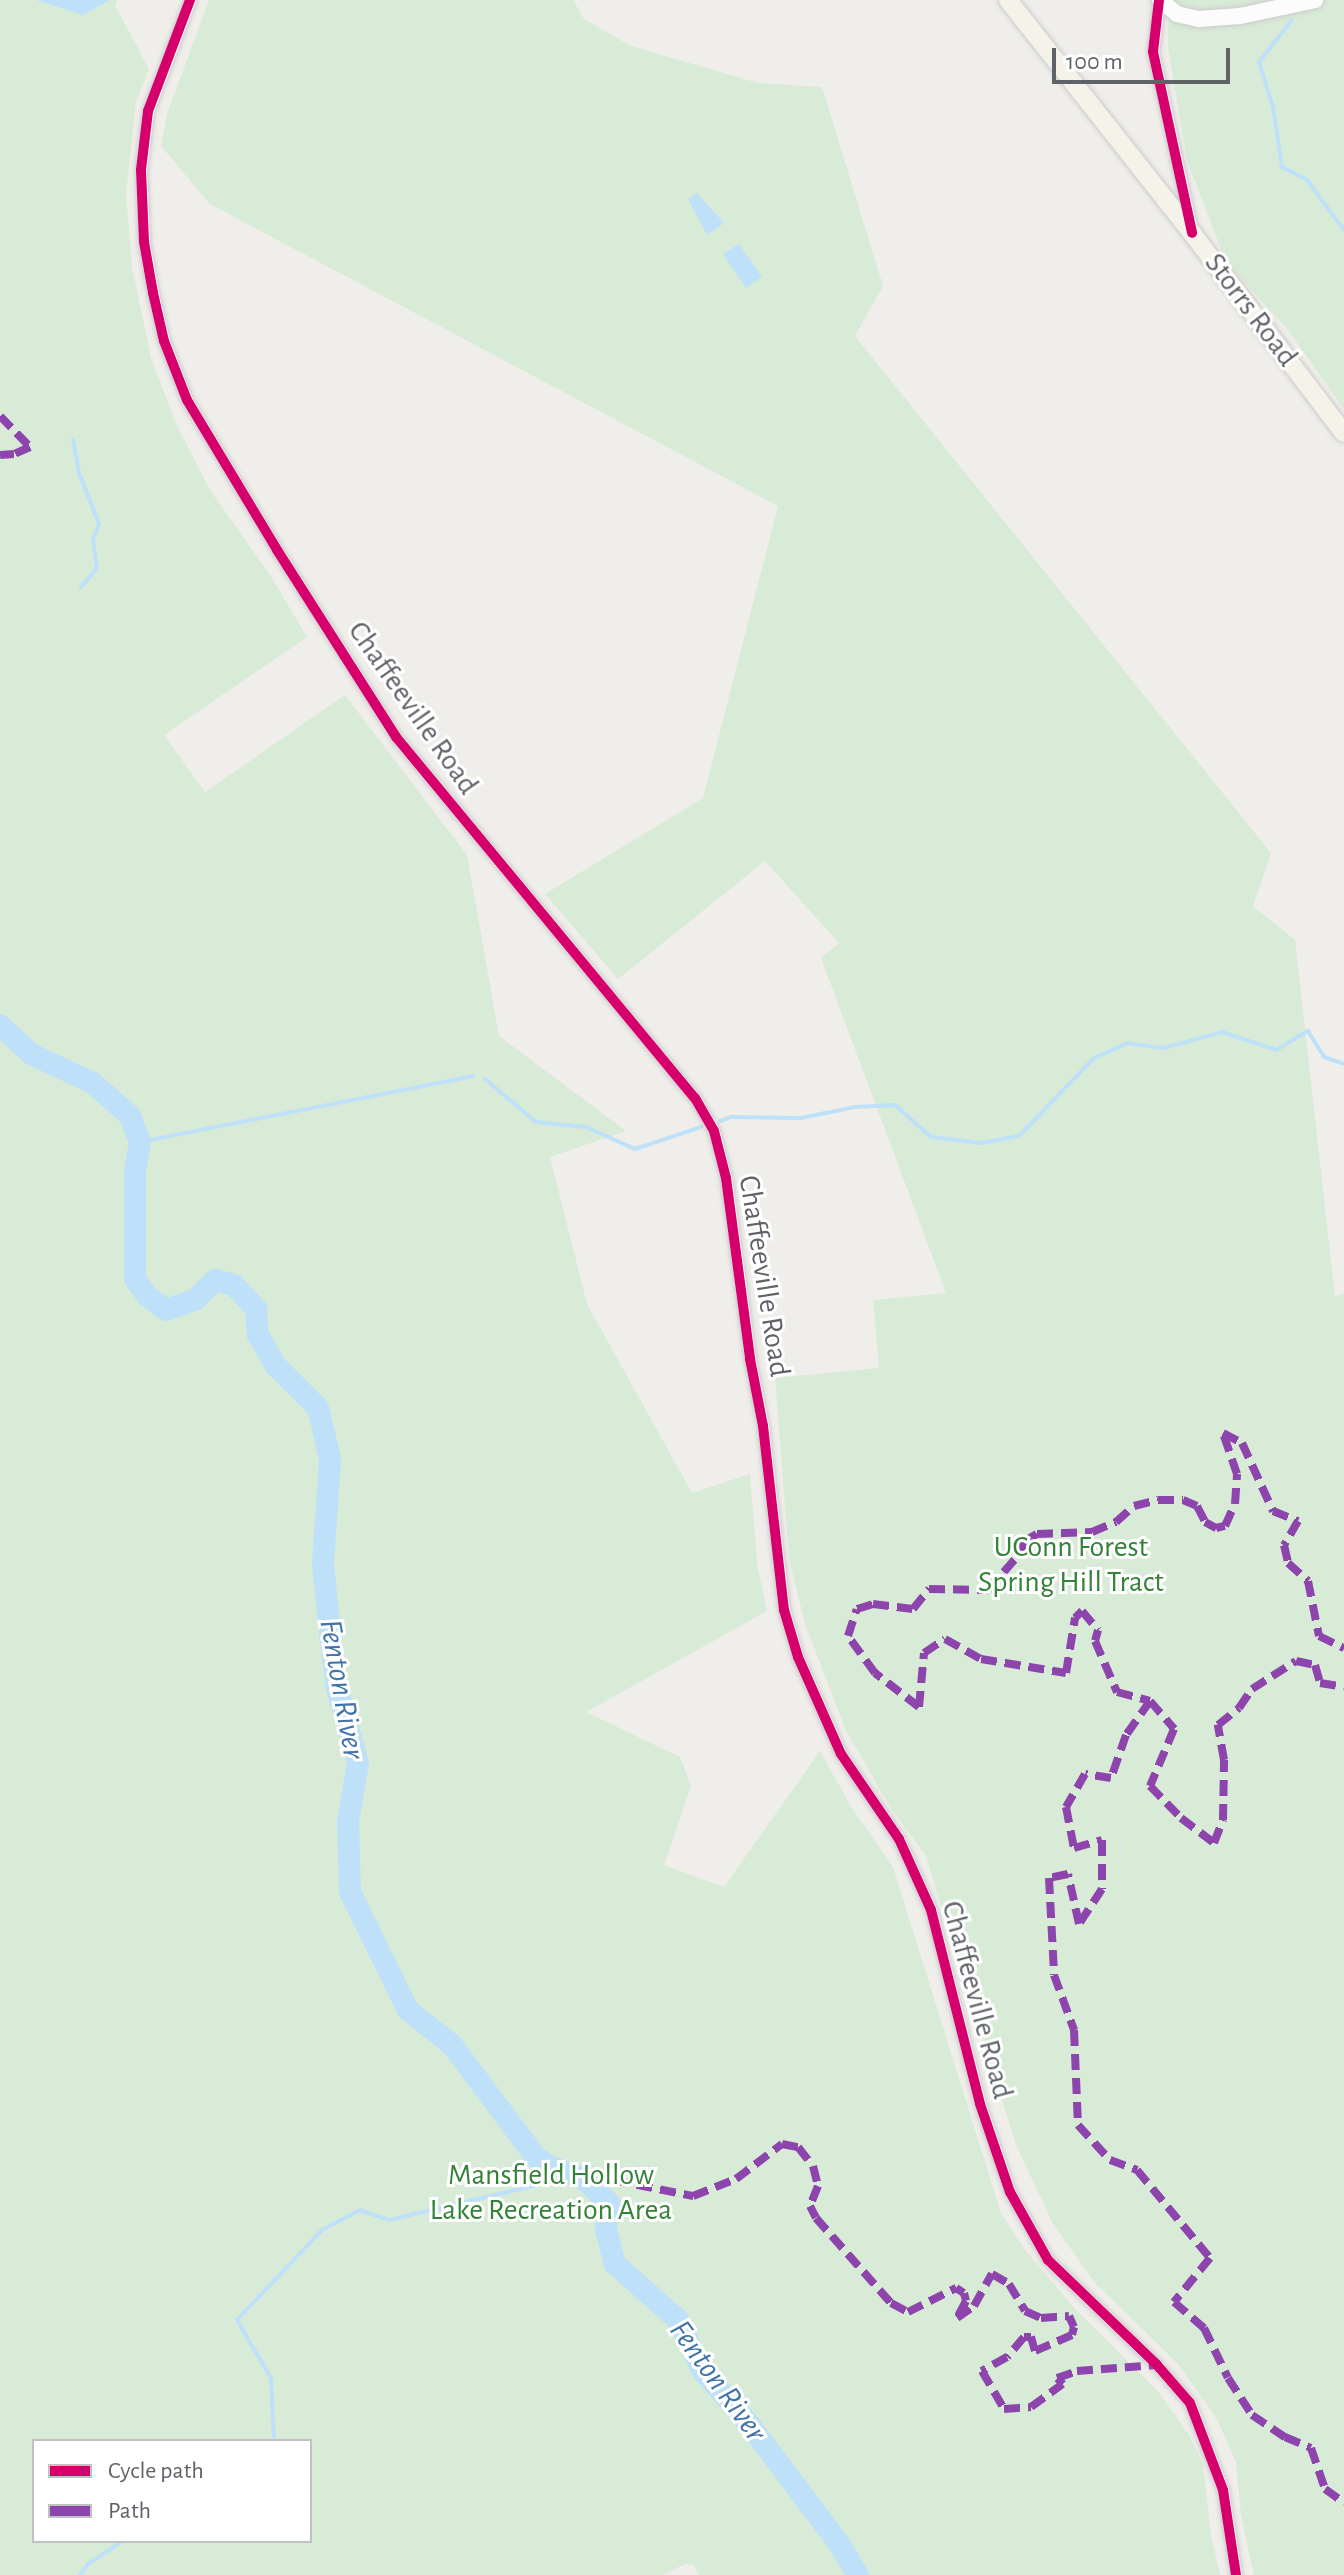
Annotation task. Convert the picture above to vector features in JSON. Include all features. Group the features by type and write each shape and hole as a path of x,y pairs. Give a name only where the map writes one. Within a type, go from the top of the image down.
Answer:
{"main road":[{"name":"Storrs Road","path":"1008,0 1192,233 1344,433"}],"street":[{"name":"Chaffeeville Road","path":"190,0 148,111 141,170 144,242 153,293 164,341 187,400 277,550 396,737 695,1098 714,1131 726,1178 750,1359 763,1426 784,1610 798,1657 841,1754 899,1839 931,1910 980,2104 1010,2192 1048,2260 1157,2365 1190,2403 1223,2490 1236,2575"},
{"path":"1159,0 1153,52 1192,233"},
{"path":"1159,0 1177,14 1199,19 1240,16 1315,0"}],"green space":[{"name":"Mansfield Hollow Lake Recreation Area","path":"0,0 118,0 115,5 149,69 136,102 126,193 132,267 151,358 177,426 210,490 270,575 307,637 164,735 205,792 345,695 467,855 499,1036 626,1131 550,1157 587,1304 692,1493 750,1474 757,1563 767,1611 586,1712 680,1757 691,1786 664,1865 724,1887 820,1751 852,1808 893,1867 1001,2213 1026,2251 1076,2310 1158,2391 1189,2435 1203,2464 1211,2536 1220,2575 699,2575 693,2565 685,2564 663,2575 0,2575"},
{"name":"UConn Forest Spring Hill Tract","path":"209,0 573,0 584,19 631,46 758,83 822,87 883,286 855,336 1271,853 1253,906 1295,940 1335,1296 1344,1293 1344,2575 1254,2575 1241,2515 1236,2463 1217,2419 1178,2364 1096,2284 1053,2224 1016,2145 925,1854 892,1810 846,1731 805,1624 789,1558 775,1378 879,1368 873,1300 946,1293 821,958 839,943 765,861 618,979 545,894 703,798 778,506 210,204 161,146 167,114"},
{"path":"1169,0 1344,0 1344,409 1288,330 1225,260 1187,160 1168,47"}],"water":[{"path":"36,0 110,0 83,15"},
{"path":"697,193 724,223 707,235 688,199"},
{"path":"739,244 762,277 746,288 723,254"}],"waterway":[{"path":"1292,20 1259,62 1273,107 1282,167 1307,180 1344,230"},
{"path":"73,439 79,473 99,524 93,540 97,568 81,587"},
{"name":"Fenton River","path":"0,1025 31,1054 93,1083 130,1116 140,1142 135,1171 135,1279 148,1297 166,1310 196,1299 215,1280 234,1285 256,1309 258,1335 276,1366 318,1408 330,1459 323,1564 330,1633 337,1688 358,1763 348,1821 350,1892 408,2010 452,2045 535,2156 551,2167 583,2178 609,2203 606,2229 615,2264 678,2320 702,2370 749,2424 838,2542 858,2575"},
{"path":"720,1121 731,1117 801,1118 855,1107 895,1105 931,1137 982,1143 1019,1136 1094,1058 1127,1043 1164,1048 1222,1032 1276,1050 1308,1031 1324,1057 1344,1064"},
{"path":"140,1142 474,1076"},
{"path":"485,1079 536,1122 586,1127 635,1149 701,1127"},
{"path":"274,2439 271,2378 237,2320 322,2230 360,2210 389,2220 537,2185 551,2167"},
{"path":"80,2575 88,2564 120,2543"}],"marked path":[{"path":"0,416 30,447 14,454 0,455"},
{"path":"919,1707 875,1673 848,1636 857,1609 873,1604 913,1609 929,1589 988,1590 1022,1551 1023,1542 1037,1534 1092,1532 1116,1522 1134,1506 1158,1500 1183,1500 1197,1506 1205,1522 1216,1528 1225,1526 1235,1504 1237,1474 1223,1433 1242,1443 1273,1511 1298,1521 1284,1545 1288,1563 1308,1581 1319,1636 1344,1648"},
{"path":"919,1707 924,1653 945,1639 981,1659 1066,1673 1075,1618 1082,1611 1098,1630 1095,1641 1117,1692 1150,1701 1126,1735 1111,1778 1085,1774 1066,1807 1074,1848 1102,1840 1102,1889 1079,1924 1068,1874 1049,1878 1054,1975 1074,2030 1078,2125 1110,2160 1137,2170 1210,2258 1174,2302 1204,2328 1228,2378 1252,2415 1285,2437 1311,2448 1325,2489 1344,2503"},
{"path":"1150,1701 1174,1729 1150,1786 1181,1818 1214,1843 1223,1820 1224,1760 1218,1725 1239,1708 1252,1689 1296,1661 1315,1665 1320,1683 1344,1687"},
{"path":"613,2180 693,2196 736,2179 782,2144 798,2147 813,2166 818,2186 810,2206 816,2218 891,2303 908,2312 956,2288 964,2293 966,2301 957,2318 974,2306 992,2274 1009,2284 1025,2311 1041,2318 1069,2316 1074,2327 1072,2335 1035,2351 1031,2337 1024,2337 1007,2357 982,2371 1004,2409 1031,2407 1063,2384 1057,2378 1077,2371 1157,2365"}],"cycle path":[{"path":"190,0 148,111 141,170 144,242 153,293 164,341 187,400 277,550 396,737 695,1098 714,1131 726,1178 750,1359 763,1426 784,1610 798,1657 841,1754 899,1839 931,1910 980,2104 1010,2192 1048,2260 1157,2365 1190,2403 1223,2490 1236,2575"},
{"path":"1159,0 1153,52 1192,233"}]}
